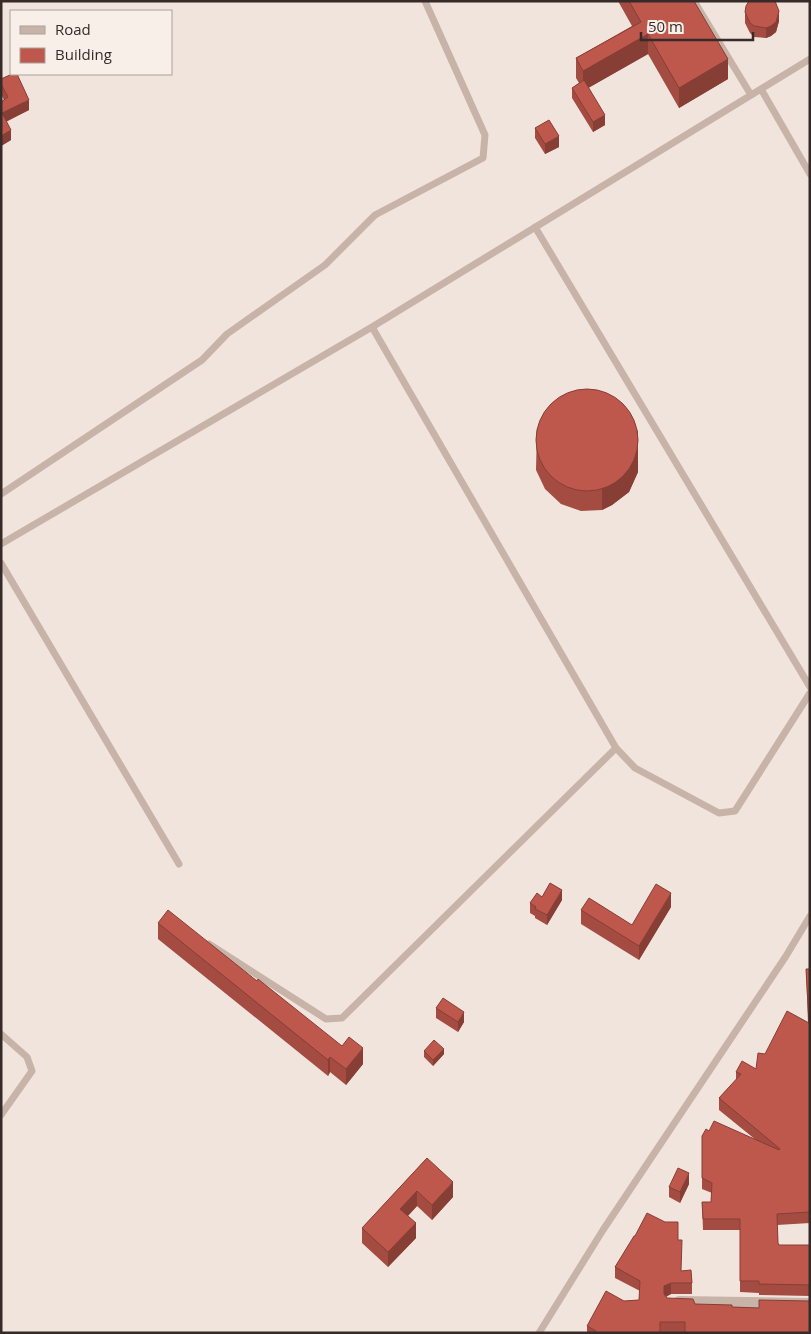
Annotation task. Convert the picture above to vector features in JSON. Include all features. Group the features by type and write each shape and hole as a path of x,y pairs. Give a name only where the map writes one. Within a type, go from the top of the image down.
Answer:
{"street":[{"path":"671,1302 810,1304"}],"lane":[{"path":"1,494 202,360 227,334 325,265 375,215 483,158 485,135 425,1"},
{"path":"694,1 751,95"},
{"path":"1,544 372,327 810,59"},
{"path":"761,89 810,174"},
{"path":"535,227 810,687"},
{"path":"372,327 616,748 635,768 720,813 735,811 810,693"},
{"path":"1,563 179,864"},
{"path":"201,939 326,1019 342,1018 616,748"},
{"path":"539,1333 603,1230 810,916"},
{"path":"1,1034 26,1057 32,1071 1,1115"}],"building":[{"path":"629,1 694,1 728,59 679,88 648,34 583,71 576,58 641,22"},
{"path":"749,1 775,1 779,11 776,22 766,28 754,26 750,23 745,12"},
{"path":"10,75 17,75 29,100 2,113 11,130 1,136 1,102 8,97 1,84 1,79"},
{"path":"584,80 605,115 593,122 572,88"},
{"path":"549,120 559,136 545,144 535,128"},
{"path":"587,389 607,393 623,404 634,420 638,440 634,460 623,476 607,487 587,491 567,487 551,476 540,460 536,440 540,420 551,404 567,393"},
{"path":"550,883 562,890 547,915 535,909 536,907 530,903 537,893 542,897"},
{"path":"656,884 671,893 639,946 581,910 589,898 632,925"},
{"path":"168,910 342,1046 349,1037 363,1048 346,1069 330,1057 328,1060 158,923"},
{"path":"806,969 810,969 810,1212 777,1214 779,1245 810,1245 810,1285 759,1284 759,1281 740,1281 740,1219 703,1219 702,1202 711,1202 712,1183 702,1178 702,1136 706,1129 709,1131 714,1121 780,1149 719,1098 741,1074 736,1072 742,1061 756,1069 758,1053 765,1054 787,1011 809,1023"},
{"path":"443,998 464,1012 458,1022 436,1008"},
{"path":"434,1040 444,1049 433,1060 424,1051"},
{"path":"427,1158 453,1182 432,1205 417,1191 400,1209 416,1223 388,1252 362,1228"},
{"path":"678,1168 689,1173 680,1192 669,1187"},
{"path":"647,1213 665,1222 678,1222 678,1240 682,1240 681,1271 691,1270 692,1283 671,1283 664,1286 664,1294 667,1298 693,1299 695,1304 759,1308 759,1300 810,1301 810,1333 685,1333 685,1322 660,1322 660,1333 595,1333 596,1331 587,1326 606,1291 624,1301 639,1300 640,1281 615,1267"}]}
